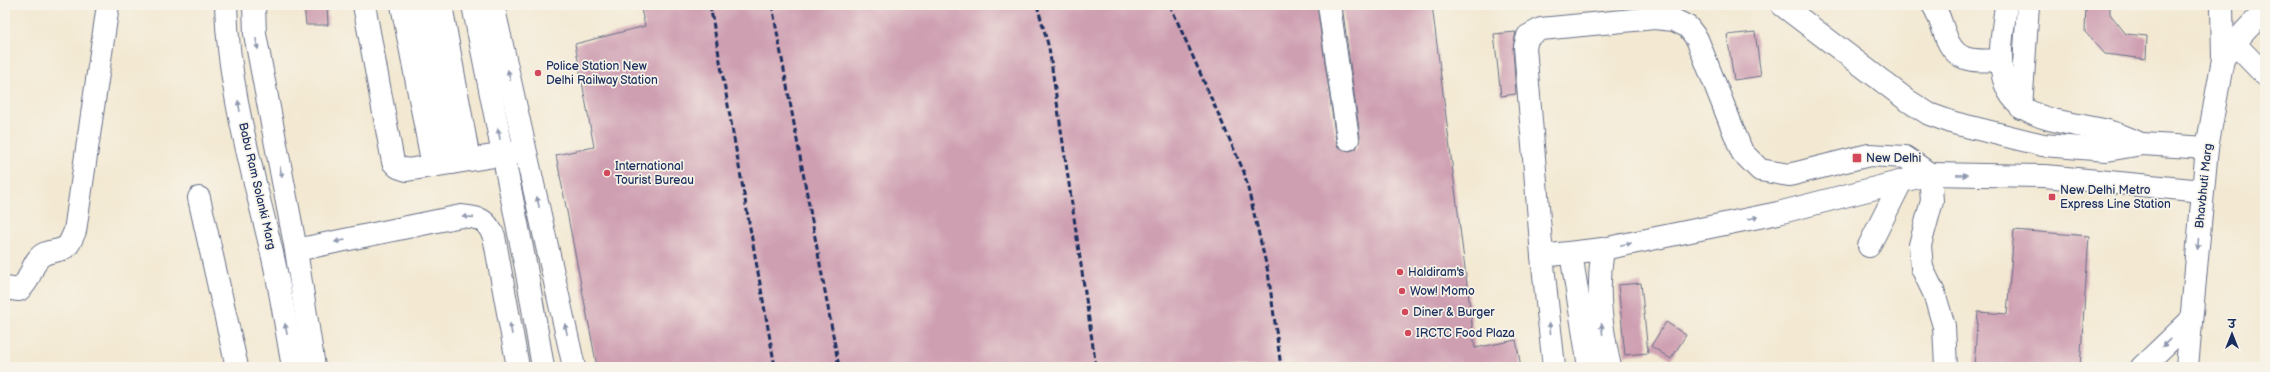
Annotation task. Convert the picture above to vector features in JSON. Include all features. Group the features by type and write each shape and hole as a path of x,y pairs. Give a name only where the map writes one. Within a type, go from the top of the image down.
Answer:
{"street":[{"path":"5,288 19,290 25,286 38,258 45,253 61,250 68,244 75,231 108,5"},
{"name":"Babu Ram Solanki Marg","path":"226,5 227,36 249,160 272,255 293,367"},
{"name":"Babu Ram Solanki Marg","path":"254,5 255,34 296,250 314,367"},
{"path":"364,5 393,162 398,167 407,170 527,151"},
{"path":"402,5 451,163"},
{"path":"422,5 451,163"},
{"path":"441,5 451,163"},
{"path":"473,5 543,367"},
{"path":"493,5 527,151 574,367"},
{"path":"1329,5 1348,139"},
{"path":"1782,5 1907,100 1929,114 2043,145 2107,150 2142,144 2207,148"},
{"path":"1933,5 1938,11 1946,36 1955,53 1968,61 2001,60"},
{"path":"2006,5 2001,60 2007,91 2021,108 2043,119 2107,131 2142,144"},
{"path":"2021,108 2028,5"},
{"name":"Bhavbhuti Marg","path":"2187,367 2207,148 2228,51 2222,5"},
{"path":"2265,13 2256,19 2228,51 2265,75"},
{"path":"1554,367 1542,256 1525,47 1528,36 1541,29 1654,18 1674,20 1688,27 1696,39 1742,152 1760,170 1789,175 1869,155 1905,157 1930,174"},
{"path":"1930,174 1932,201 1920,245 1922,268 1934,293 1944,326 1946,367"},
{"path":"1542,256 1603,249 1778,213 1930,174 2045,176 2203,191"},
{"path":"1869,246 1900,182"},
{"path":"199,198 237,367"},
{"path":"296,250 461,216 477,217 488,223 494,236 518,367"},
{"path":"1603,249 1598,276 1602,330 1610,367"},
{"path":"1571,253 1589,367"},
{"path":"2142,367 2191,320"}],"building":[{"path":"304,5 327,5 328,25 306,25"},
{"path":"640,5 1317,5 1336,141 1338,147 1349,151 1356,149 1360,137 1342,5 1432,5 1475,348 1516,340 1521,367 597,367 556,155 594,147 575,44 645,26"},
{"path":"2086,5 2110,5 2110,14 2126,34 2147,36 2146,59 2105,54 2085,32"},
{"path":"1516,32 1513,48 1516,94 1501,96 1494,34"},
{"path":"1755,32 1761,76 1734,80 1727,35"},
{"path":"2014,230 2089,236 2080,367 1974,367 1978,312 2007,314"},
{"path":"1641,283 1648,353 1625,355 1618,285"},
{"path":"1666,322 1686,335 1671,359 1651,346"}],"railway":[{"path":"710,5 775,367"},
{"path":"772,5 839,367"},
{"path":"1037,5 1049,48 1096,367"},
{"path":"1170,5 1244,172 1268,272 1281,367"}],"place":[{"name":"Police Station New Delhi Railway Station","path":"538,73"},
{"name":"New Delhi","path":"1857,158"},
{"name":"International Tourist Bureau","path":"607,173"},
{"name":"New Delhi Metro Express Line Station","path":"2052,197"},
{"name":"Haldiram's","path":"1400,272"},
{"name":"Wow! Momo","path":"1402,291"},
{"name":"Diner & Burger","path":"1405,312"},
{"name":"IRCTC Food Plaza","path":"1408,333"}]}
